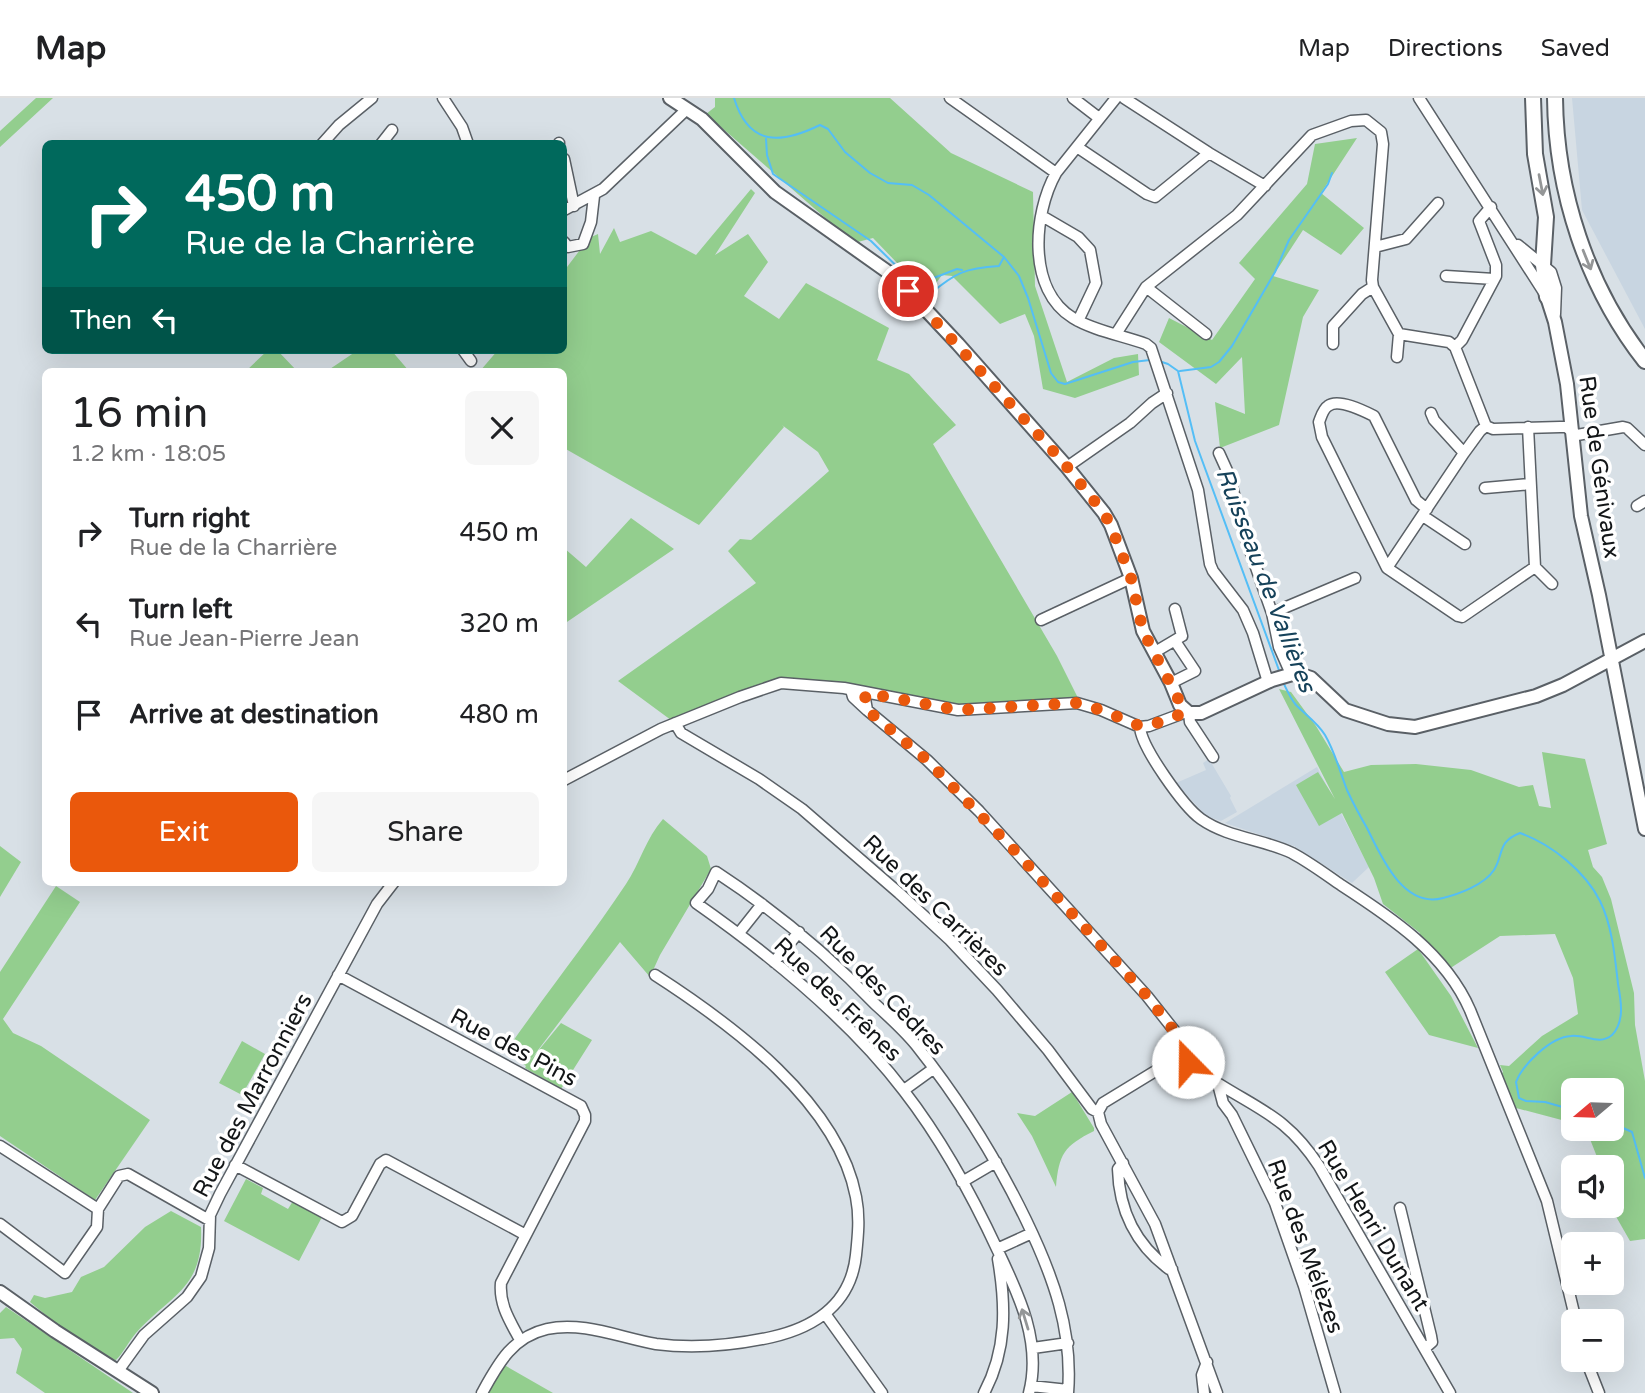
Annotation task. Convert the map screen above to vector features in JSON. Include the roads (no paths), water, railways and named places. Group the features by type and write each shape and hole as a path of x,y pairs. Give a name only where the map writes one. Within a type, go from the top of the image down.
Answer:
{"highway":[{"path":"1533,98 1535,154 1546,217 1543,265 1547,297"},
{"path":"1547,98 1553,154 1592,272 1610,307 1645,361"},
{"path":"1555,98 1557,147 1566,195"}],"main road":[{"path":"670,98 702,119 775,192 895,278 1068,467 1111,526 1131,578 1143,631 1187,712 1196,715 1289,674 1311,678 1345,710 1388,724 1408,727 1525,700 1551,690 1645,640"},
{"name":"Rue de Génivaux","path":"1547,297 1555,322 1567,384 1581,516 1645,829"},
{"path":"1590,670 1605,676 1616,686"},
{"path":"0,1292 152,1393"}],"street":[{"path":"329,140 372,98"},
{"path":"443,98 462,127 467,140"},
{"path":"950,98 1056,173"},
{"path":"1073,98 1099,118"},
{"path":"1116,98 1056,173 1046,196 1042,216 1040,260 1046,285 1060,308 1078,321 1146,344 1156,359 1203,510 1210,565 1243,610 1270,681"},
{"path":"1125,98 1265,186"},
{"name":"Rue de Génivaux","path":"1419,98 1547,297"},
{"path":"567,188 569,208 594,196 687,109"},
{"path":"1116,334 1146,286 1237,215 1312,135 1360,120 1372,123 1381,132 1383,144 1373,287 1399,334 1397,356"},
{"path":"384,140 392,130"},
{"path":"1077,147 1155,197 1209,153"},
{"path":"567,246 583,244 591,222 594,196"},
{"path":"1375,247 1406,239 1438,203"},
{"path":"1455,347 1462,340 1494,279 1496,265 1479,221 1491,207"},
{"path":"1042,216 1078,237 1090,250 1096,283 1078,321"},
{"name":"Rue de Génivaux","path":"1510,238 1551,272 1555,283 1555,322"},
{"path":"1446,276 1494,279"},
{"path":"1146,286 1206,334"},
{"path":"1333,344 1334,326 1362,294 1373,287"},
{"path":"1399,334 1450,342 1455,347 1486,426 1493,429 1560,427 1577,435 1623,427 1628,428 1645,445"},
{"path":"466,354 471,361"},
{"path":"1068,467 1167,393"},
{"path":"1465,544 1425,513 1374,416 1338,403 1326,407 1319,422 1322,437 1387,568 1462,617 1535,567"},
{"path":"1431,413 1434,420 1464,453"},
{"path":"1387,568 1464,453 1486,426"},
{"path":"1528,427 1535,567 1552,584"},
{"path":"1219,453 1229,475 1245,536 1272,612 1279,647 1289,674"},
{"path":"1485,488 1531,484"},
{"path":"1041,620 1131,578"},
{"path":"1272,612 1354,578"},
{"path":"1155,652 1183,634 1175,609"},
{"path":"1171,682 1195,671 1175,641"},
{"path":"567,778 675,723 775,683 786,682 852,690 958,710 1077,703 1140,726 1149,726 1187,712 1190,722 1213,757"},
{"path":"852,690 856,702 927,760 979,811 1147,996 1181,1040 1182,1065 1171,1063 1151,1074 1102,1103 1098,1112"},
{"path":"866,693 867,710"},
{"name":"Rue des Carrières","path":"675,723 678,730 686,736 759,779 802,809 911,903 997,990 1048,1050 1092,1109 1098,1112 1101,1124 1155,1224 1217,1393"},
{"path":"1140,726 1143,738 1180,798 1200,818 1213,826 1290,852 1399,923 1423,946 1458,989 1470,1010 1546,1201 1573,1309"},
{"name":"Rue des Cèdres","path":"696,903 716,872 799,932 914,1043 996,1163 1052,1277 1068,1343 1068,1391"},
{"name":"Rue des Marronniers","path":"118,1371 144,1335 187,1297 201,1278 207,1261 209,1220 215,1204 377,904 391,886"},
{"name":"Rue des Frênes","path":"696,903 775,962 867,1047 904,1090 935,1134 997,1249 1017,1294 1033,1348 1030,1389"},
{"path":"739,933 762,904"},
{"path":"775,962 799,932"},
{"name":"Rue des Pins","path":"338,975 581,1105 585,1121 504,1274 500,1291 505,1310 520,1340"},
{"path":"482,1393 499,1362 520,1340 548,1329 577,1327 660,1344 704,1346 775,1336 811,1324 826,1315 836,1304 851,1278 859,1226 856,1197 838,1146 804,1099 765,1058 713,1014 655,975"},
{"name":"Rue Henri Dunant","path":"1182,1065 1206,1075 1286,1125 1308,1149 1450,1393"},
{"path":"904,1090 933,1069"},
{"name":"Rue des Mélèzes","path":"1218,1084 1223,1103 1232,1115 1280,1217 1304,1286 1335,1393"},
{"name":"Rue des Mélèzes","path":"1232,1115 1233,1092"},
{"path":"1232,1115 1239,1104 1248,1100"},
{"path":"0,1146 98,1209"},
{"path":"235,1165 342,1222 352,1216 380,1164 386,1160 524,1234"},
{"path":"962,1182 996,1163"},
{"path":"1123,1163 1118,1169 1118,1181 1126,1215 1148,1251 1172,1269"},
{"path":"0,1224 65,1273 97,1227 98,1209 119,1176 128,1174 209,1220"},
{"path":"1400,1208 1431,1336 1432,1342 1425,1348"},
{"path":"997,1249 1032,1233"},
{"name":"Rue des Frênes","path":"984,1393 999,1353 1004,1328 997,1249"},
{"path":"1003,1294 1017,1294"},
{"path":"826,1315 880,1393"},
{"path":"1033,1348 1068,1343"},
{"name":"Rue des Carrières","path":"1204,1393 1202,1375 1207,1362"},
{"path":"1590,1372 1597,1393"},
{"path":"1030,1389 1068,1391"}],"waterway":[{"name":"Ruisseau de Vallières","path":"734,98 748,126 768,137 792,136 820,125 828,129 845,152 870,173 888,183 912,185 929,195 1004,257 1019,276 1051,373 1058,382 1065,384 1133,362 1150,360"},
{"name":"Ruisseau de Vallières","path":"766,139 767,155 773,174 871,241 924,293 930,294 961,273 999,266 1004,257"},
{"path":"1180,371 1211,367 1219,362 1232,346 1275,272 1289,240 1328,184 1332,173"},
{"name":"Ruisseau de Vallières","path":"918,284 957,269 962,270"},
{"name":"Ruisseau de Vallières","path":"1159,361 1178,371 1195,441 1280,673"},
{"name":"Ruisseau de Vallières","path":"1283,682 1294,702 1325,735 1349,795 1395,878 1416,896 1443,898 1478,884 1494,870 1504,844 1520,833 1555,851 1576,869 1594,890 1604,910 1612,941 1621,1004 1619,1024 1612,1035 1602,1040 1571,1036 1555,1041 1531,1060 1516,1082 1519,1098 1561,1107"},
{"name":"Ruisseau de Vallières","path":"1624,1128 1632,1132 1645,1178"}]}
